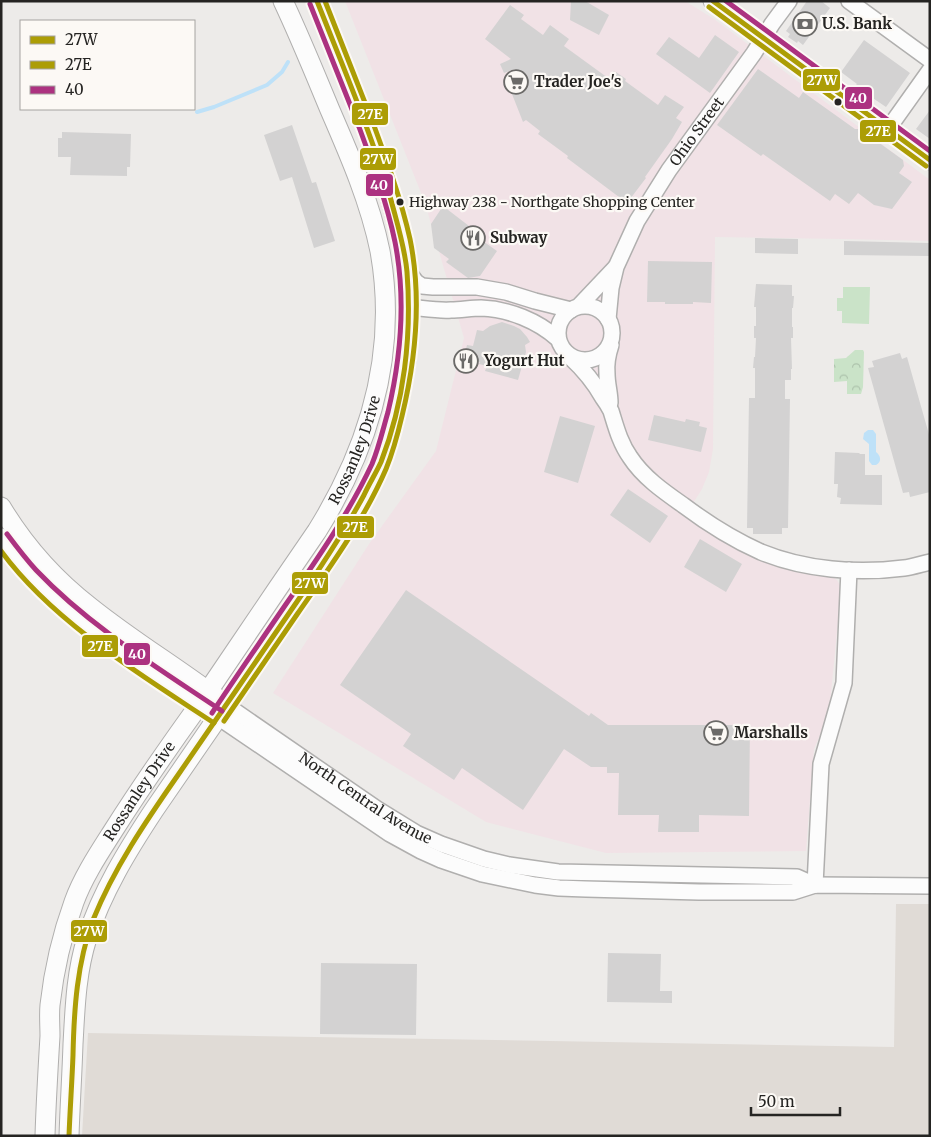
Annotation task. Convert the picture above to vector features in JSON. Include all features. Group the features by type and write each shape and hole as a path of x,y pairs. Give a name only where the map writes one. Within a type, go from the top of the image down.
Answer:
{"main road":[{"name":"Rossanley Drive","path":"45,1136 50,1007 58,955 65,926 75,898 94,862 126,810 317,530 344,481 362,442 373,410 385,329 384,288 380,252 362,187 283,1"},
{"path":"317,1 383,173 401,236 407,270"},
{"path":"713,1 930,160"},
{"path":"372,219 393,254 397,296 408,307"},
{"name":"Rossanley Drive","path":"69,1136 75,1002 86,940 96,911 131,845 318,570 352,517 380,464 391,431 406,361 407,270"},
{"name":"North Central Avenue","path":"1,507 30,547 70,591 203,698"},
{"name":"North Central Avenue","path":"1,538 38,583 71,614 94,632 222,711"}],"street":[{"name":"Ohio Street","path":"608,319 611,288 616,267 637,220 664,177 754,53 789,1"},
{"path":"849,1 930,60"},
{"path":"888,129 930,70"},
{"name":"Ohio Street","path":"575,308 616,267"},
{"path":"407,270 416,282 422,286 476,287 575,308 588,306 603,312 608,319 612,333 607,361 610,410"},
{"path":"408,307 450,310 484,308 501,311 529,320 558,339"},
{"path":"575,308 564,315 560,322 558,339 561,346 598,387 610,410 615,428 629,456 643,474 694,514 736,540 763,552 816,567 849,570 904,568 930,562"},
{"path":"570,357 584,361 598,358 612,341"},
{"path":"815,885 821,764 844,683 849,570"},
{"name":"North Central Avenue","path":"222,711 365,818 390,834 441,860 482,874 535,885 568,889 793,892 815,885 930,886"}],"shaded area":[{"path":"345,1 685,1 714,19 930,180 930,241 715,237 713,449 709,472 702,489 685,516 711,533 830,575 837,580 841,590 829,714 814,749 806,851 606,853 486,822 273,693 369,544 436,451 464,338 425,203"},
{"path":"896,904 930,904 930,1136 82,1136 88,1033 894,1047"}],"green space":[{"path":"843,287 870,287 869,324 842,323 842,311 837,311 837,298 843,298"},
{"path":"855,350 863,350 864,352 863,387 861,394 847,394 847,381 834,382 834,359 846,358"}],"water":[{"path":"868,430 873,430 876,434 876,452 880,459 876,465 872,465 869,461 869,444 863,439 864,433"}],"building":[{"path":"571,1 585,1 609,15 599,35 570,20"},
{"name":"U.S. Bank","path":"807,1 821,1 830,8 803,45 788,37 790,34 786,31"},
{"path":"510,5 524,15 521,19 543,35 550,25 569,39 564,46 608,78 614,71 658,105 665,95 684,107 676,118 682,122 672,139 627,203 567,158 568,156 538,134 540,131 526,120 523,122 510,89 512,70 504,73 500,64 511,59 485,39"},
{"path":"715,35 739,52 710,93 656,54 669,37 699,58"},
{"path":"864,40 910,73 886,107 855,86 857,84 841,72"},
{"path":"758,69 799,98 803,92 903,160 904,166 899,173 912,182 892,209 874,205 858,193 849,204 835,194 830,201 763,154 761,156 717,125"},
{"path":"930,110 930,139 916,129"},
{"path":"292,125 312,183 316,182 335,241 314,248 292,177 280,181 264,135"},
{"path":"62,132 131,134 130,167 127,167 127,176 70,175 71,157 58,157 58,138 62,138"},
{"path":"443,206 482,236 480,239 497,251 480,276 468,278 446,262 449,259 434,248 431,224"},
{"path":"755,238 798,239 798,254 755,253"},
{"path":"844,241 929,243 929,256 844,255"},
{"path":"648,261 712,262 711,303 665,304 665,302 647,302"},
{"path":"756,284 792,285 792,296 794,296 792,308 791,380 785,380 785,399 790,399 788,528 782,528 782,534 753,534 753,528 747,528 749,398 755,398 755,368 753,368 756,338 754,338 754,326 756,326 756,307 754,307"},
{"path":"502,322 520,329 530,342 525,345 526,352 518,380 485,371 487,366 464,357 467,345 473,346 477,330 483,331 490,326"},
{"path":"900,353 902,359 907,357 930,438 930,492 910,497 909,492 903,493 868,368 874,367 872,361"},
{"path":"654,415 685,422 686,419 700,422 699,426 707,428 701,452 648,440"},
{"path":"560,416 595,426 578,483 544,472"},
{"path":"835,452 865,454 865,475 882,475 882,505 840,504 841,498 837,497 838,484 834,484"},
{"path":"628,489 668,516 650,543 610,515"},
{"path":"700,539 742,564 726,592 684,567"},
{"path":"406,590 589,716 591,713 608,725 750,725 749,816 699,815 699,832 658,832 659,815 618,815 619,773 607,773 607,767 591,767 564,749 523,810 462,768 454,780 403,746 411,734 340,685"},
{"path":"608,953 661,954 660,991 672,991 672,1003 607,1002"},
{"path":"321,963 417,964 416,1035 320,1034"}],"waterway":[{"path":"197,112 267,85 282,72 288,62"}],"transit line":[{"name":"27W","path":"69,1136 77,986 83,953 101,901 143,827 313,579 348,524 381,462 389,440 401,393 408,320 407,272 403,245 375,150 317,1"},
{"name":"27E","path":"224,721 334,561 367,507 386,469 393,449 411,372 416,328 416,283 410,239 398,195 373,123 325,1"},
{"name":"27W","path":"713,1 930,160"},
{"name":"40","path":"726,1 930,151"},
{"name":"40","path":"212,713 320,555 363,483 379,445 388,412 399,349 401,327 400,284 392,227 364,141 310,4"},
{"name":"27E","path":"709,7 926,166"},
{"name":"40","path":"7,534 36,570 78,610 149,662 222,711"},
{"name":"27E","path":"1,551 22,577 72,624 128,666 214,723"}],"place":[{"name":"U.S. Bank","path":"805,24"},
{"name":"Trader Joe's","path":"516,82"},
{"name":"Highway 238 - Northgate Shopping Center","path":"400,202"},
{"name":"Subway","path":"473,238"},
{"name":"Yogurt Hut","path":"466,361"},
{"name":"Marshalls","path":"716,733"}]}
